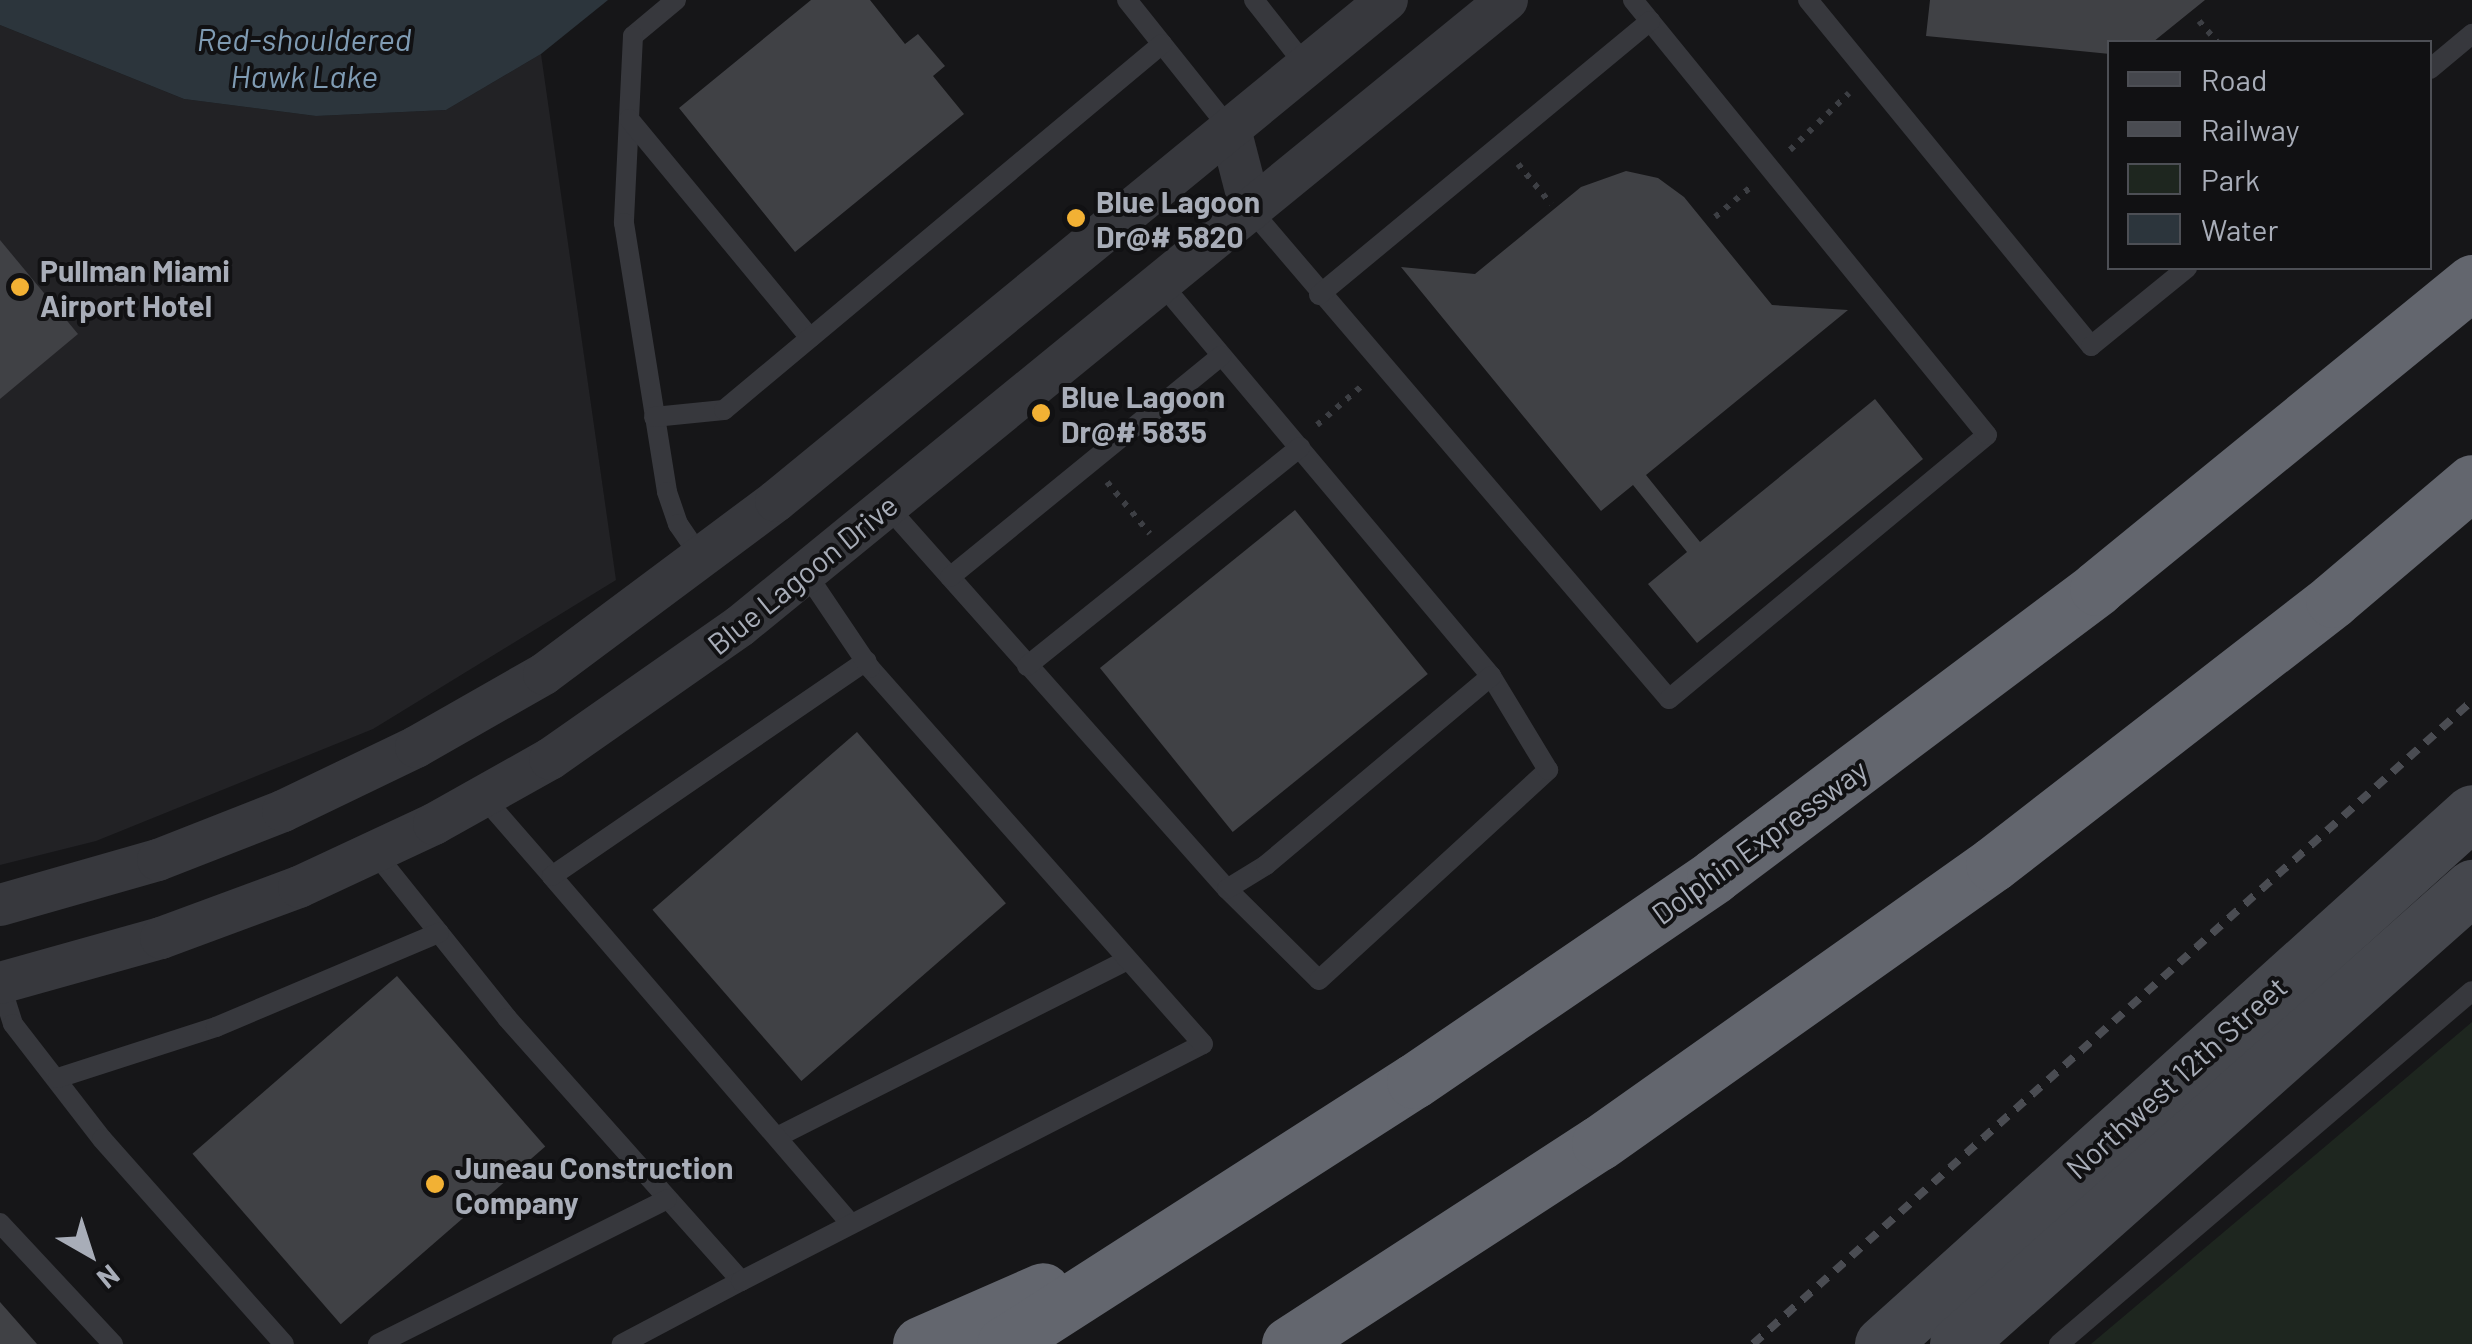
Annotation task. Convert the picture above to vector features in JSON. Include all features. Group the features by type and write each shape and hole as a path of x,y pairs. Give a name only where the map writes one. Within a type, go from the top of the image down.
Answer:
{"highway":[{"name":"Dolphin Expressway","path":"1004,1344 1414,1081 1870,762 2231,482 2472,282"},
{"path":"1289,1344 1599,1143 1993,864 2333,600 2472,482"},
{"path":"920,1344 1183,1228"}],"main road":[{"name":"Northwest 12th Street","path":"1882,1344 2472,812"},
{"name":"Northwest 12th Street","path":"1956,1344 2472,886"}],"street":[{"path":"0,905 158,860 364,774 518,691 702,560 1387,0"},
{"name":"Blue Lagoon Drive","path":"0,983 196,926 375,853 484,798 682,670 1508,0"},
{"path":"1230,129 1251,210"}],"lane":[{"path":"676,0 633,36 624,223 666,492 678,524 702,560"},
{"path":"1127,0 1230,129"},
{"path":"1254,0 1306,66"},
{"path":"1251,210 1318,295 1668,699 1987,435 1633,0"},
{"path":"1808,0 2091,346 2185,270"},
{"path":"1318,295 1650,21"},
{"path":"2432,67 2472,34"},
{"path":"654,417 724,410 1162,44"},
{"path":"629,119 810,338"},
{"path":"888,506 1226,890 1319,980 1548,770 1491,676 1160,282"},
{"path":"950,578 1221,356"},
{"path":"1028,666 1299,444"},
{"path":"622,1344 1203,1044 866,661 806,573"},
{"path":"552,876 866,661"},
{"path":"1226,890 1266,865 1491,676"},
{"path":"484,798 850,1224"},
{"path":"375,853 439,933 741,1281"},
{"path":"58,1078 216,1027 439,933"},
{"path":"777,1137 1126,960"},
{"path":"0,983 13,1024 102,1139 284,1344"},
{"path":"2059,1344 2472,991"},
{"path":"378,1344 667,1199"},
{"path":"0,1224 113,1344"}],"path":[{"path":"2199,21 2215,40"},
{"path":"1501,144 1551,204"},
{"path":"1299,444 1382,369"},
{"path":"1090,462 1167,554"}],"shaded area":[{"path":"0,25 184,99 316,116 446,110 541,54 616,580 373,729 96,841 0,865"}],"green space":[{"path":"2472,1022 2472,1344 2091,1344 2327,1145"}],"water":[{"name":"Red-shouldered Hawk Lake","path":"0,0 608,0 541,54 446,110 316,116 184,99 0,25"}],"building":[{"path":"811,0 870,0 905,44 918,34 945,66 933,76 964,114 795,252 679,108"},
{"path":"1930,0 2205,0 2155,40 2107,40 2107,54 1926,36"},
{"path":"1626,171 1658,178 1684,197 1772,305 1848,310 1646,475 1700,542 1875,399 1923,459 1697,643 1648,584 1687,552 1633,485 1601,511 1401,267 1475,274 1581,187"},
{"name":"Pullman Miami Airport Hotel","path":"0,240 78,334 0,399"},
{"path":"1295,510 1428,674 1233,832 1100,668"},
{"path":"857,732 1006,903 801,1081 652,910"},
{"path":"397,976 545,1147 341,1324 192,1154"},
{"path":"0,1302 37,1344 0,1344"}],"railway":[{"path":"1753,1344 2472,701"}],"place":[{"name":"Blue Lagoon Dr@# 5820","path":"1076,218"},
{"name":"Pullman Miami Airport Hotel","path":"20,287"},
{"name":"Blue Lagoon Dr@# 5835","path":"1041,413"},
{"name":"Juneau Construction Company","path":"435,1184"}]}
